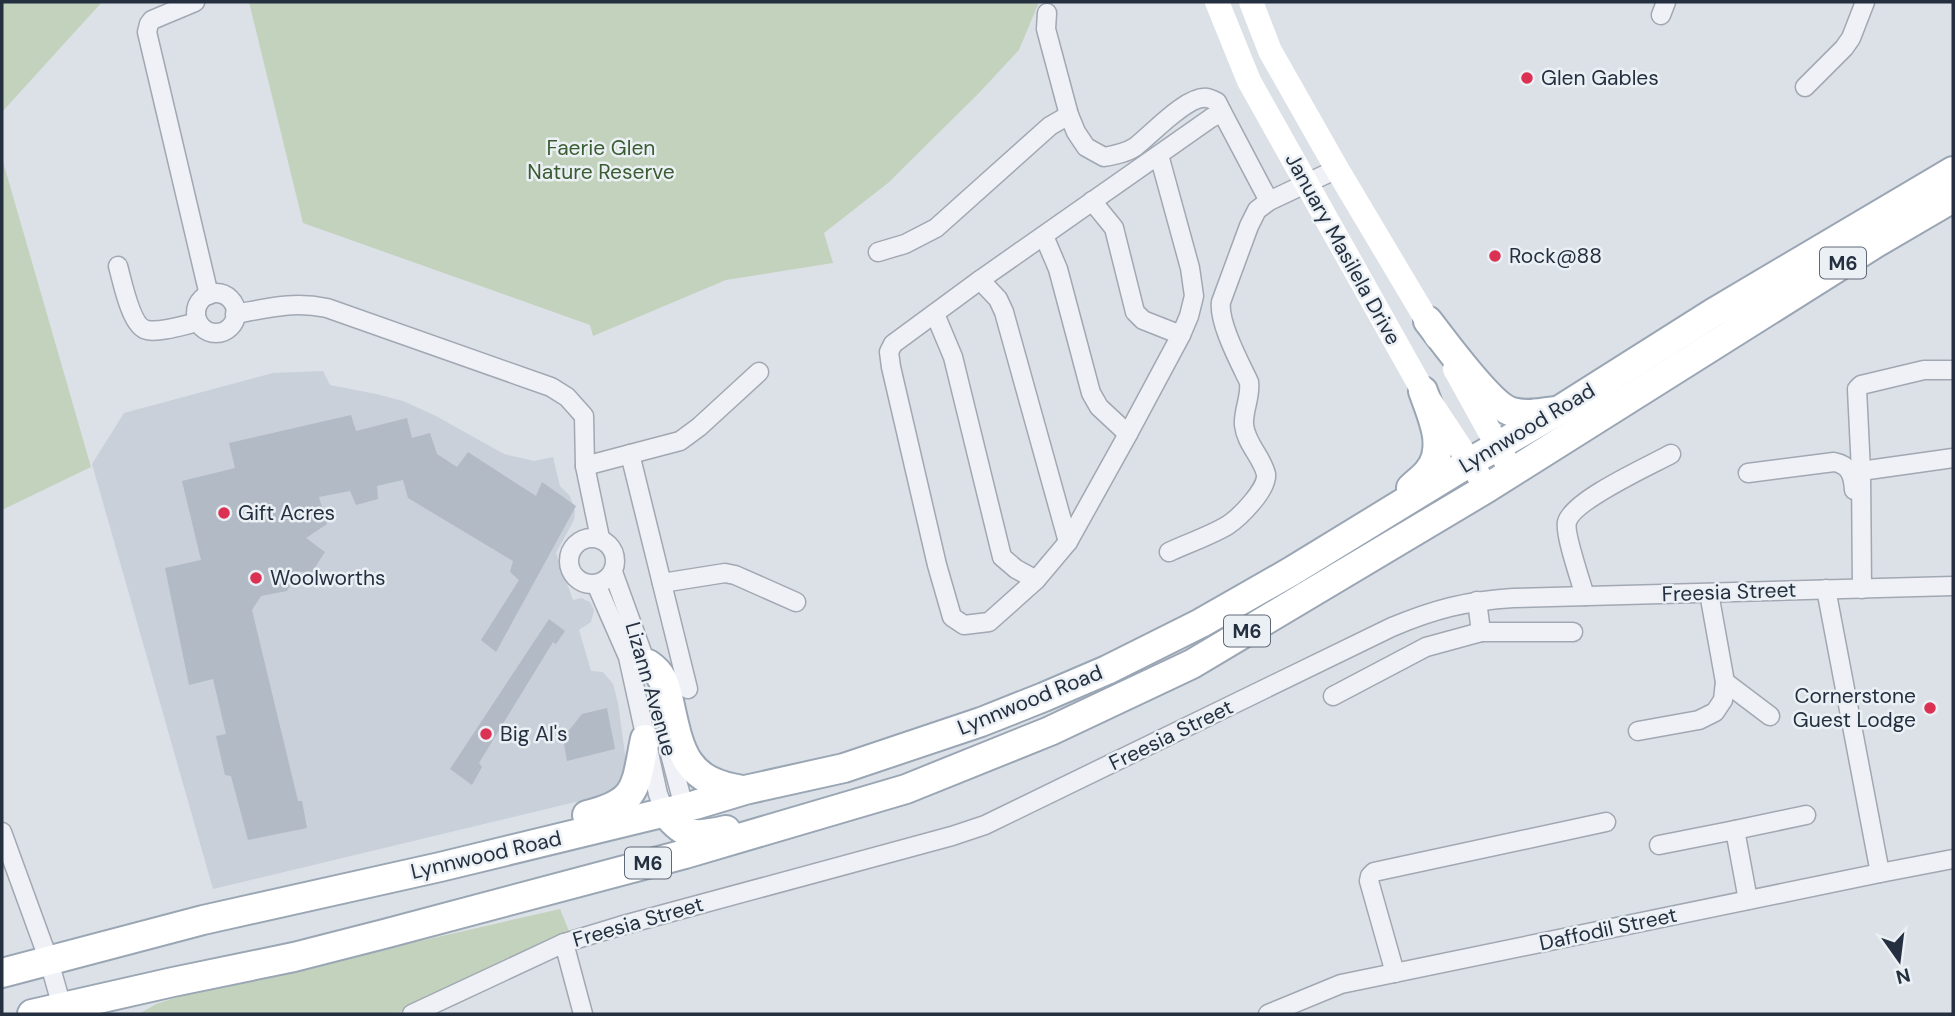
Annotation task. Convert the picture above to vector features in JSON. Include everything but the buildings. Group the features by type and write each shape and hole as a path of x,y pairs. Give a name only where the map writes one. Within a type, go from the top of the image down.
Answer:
{"main road":[{"name":"January Masilela Drive","path":"1217,2 1249,81 1423,391 1487,488"},
{"name":"January Masilela Drive","path":"1251,2 1270,51 1428,321 1511,473"},
{"name":"Lynnwood Road","path":"2,973 203,920 679,817 745,790 844,768 981,722 1044,697 1107,670 1292,571 1558,411 1713,313 1953,171"},
{"name":"Lynnwood Road","path":"32,1014 63,1010 173,982 294,957 685,854 906,789 1050,731 1192,664 1487,488 1876,243 1953,198"},
{"path":"1428,321 1493,400 1510,412 1530,414 1558,411"},
{"path":"1354,533 1429,471 1435,460 1438,439 1423,391"},
{"path":"648,664 658,671 664,682 681,746 688,761 700,776 712,783 745,790"},
{"path":"440,867 498,839 606,810 623,802 636,783 645,739"},
{"path":"679,817 703,836 996,751"},
{"path":"640,865 677,852 684,844 679,817"},
{"path":"122,1014 173,982"}],"street":[{"path":"195,2 152,20 146,32 209,295"},
{"path":"1805,87 1851,38 1864,2"},
{"path":"1047,13 1046,29 1069,115 1086,147 1104,157 1123,153 1134,148 1171,115 1197,100 1208,98 1217,102 1269,201"},
{"path":"1159,155 1190,268 1194,296 1189,316 1068,542 1037,580 989,622 964,625 952,617 937,565 891,367 889,352 892,344 1092,201 1211,118 1222,112"},
{"path":"878,252 905,244 936,228 1050,126 1069,115"},
{"path":"1169,552 1230,524 1260,493 1266,482 1264,470 1244,426 1249,382 1221,313 1221,302 1257,210 1269,201 1337,169"},
{"path":"1092,201 1114,228 1135,312 1143,320 1181,335"},
{"path":"1044,236 1055,260 1091,393 1099,407 1128,434"},
{"path":"118,266 131,311 139,326 145,330 156,330 198,322"},
{"path":"980,280 998,299 1004,312 1068,542"},
{"path":"221,294 232,302 235,314 231,326 220,333 207,331 198,322 198,303 209,295 221,294"},
{"path":"235,314 306,304 327,308 551,387 567,397 584,416 585,467 600,538"},
{"path":"935,314 953,357 1002,557 1016,569 1037,580"},
{"path":"1859,589 1861,471 1856,392 1858,387 1924,370 1953,370"},
{"path":"585,467 680,441 759,372"},
{"path":"630,454 688,689"},
{"path":"1585,596 1568,531 1568,520 1584,502 1671,454"},
{"path":"1861,471 1953,458"},
{"path":"1748,472 1835,462 1850,469 1853,480 1859,589"},
{"path":"576,543 592,537 600,538 612,548 615,556 613,572 608,578 596,584 582,582 572,573 569,561 589,495"},
{"name":"Lizann Avenue","path":"613,572 648,664 679,817"},
{"path":"662,583 725,573 796,602"},
{"name":"Lizann Avenue","path":"596,584 628,657 658,794 679,817"},
{"name":"Freesia Street","path":"412,1014 564,943 985,825 1426,612 1477,601 1953,586"},
{"path":"1826,589 1880,873"},
{"path":"1638,731 1699,720 1716,712 1723,700 1725,682 1709,593"},
{"path":"1477,601 1481,632"},
{"path":"1333,696 1426,647 1481,632 1573,632"},
{"path":"1725,682 1770,716"},
{"path":"1659,845 1806,815"},
{"path":"1395,973 1369,881 1374,872 1606,822"},
{"path":"1735,830 1748,900"},
{"path":"2,832 49,961 63,1010"},
{"name":"Daffodil Street","path":"1268,1014 1341,984 1953,859"},
{"path":"564,943 583,1014"}],"shaded area":[{"path":"323,371 330,385 403,401 504,454 534,461 553,457 560,486 570,496 575,511 574,520 556,553 573,600 581,598 590,602 594,610 591,622 579,630 591,671 603,672 613,684 628,776 617,792 213,889 92,464 124,413 273,373"}],"green space":[{"path":"2,2 102,2 2,112"},
{"name":"Faerie Glen Nature Reserve","path":"249,2 1039,2 1019,50 979,93 888,183 824,233 833,263 726,280 593,336 590,325 303,223"},
{"path":"2,158 91,467 2,510"},
{"path":"560,909 569,931 396,1014 139,1014 156,1004 187,994"}],"place":[{"name":"Glen Gables","path":"1527,78"},
{"name":"Rock@88","path":"1495,256"},
{"name":"Gift Acres","path":"224,513"},
{"name":"Woolworths","path":"256,578"},
{"name":"Cornerstone Guest Lodge","path":"1930,708"},
{"name":"Big Al's","path":"486,734"}]}
